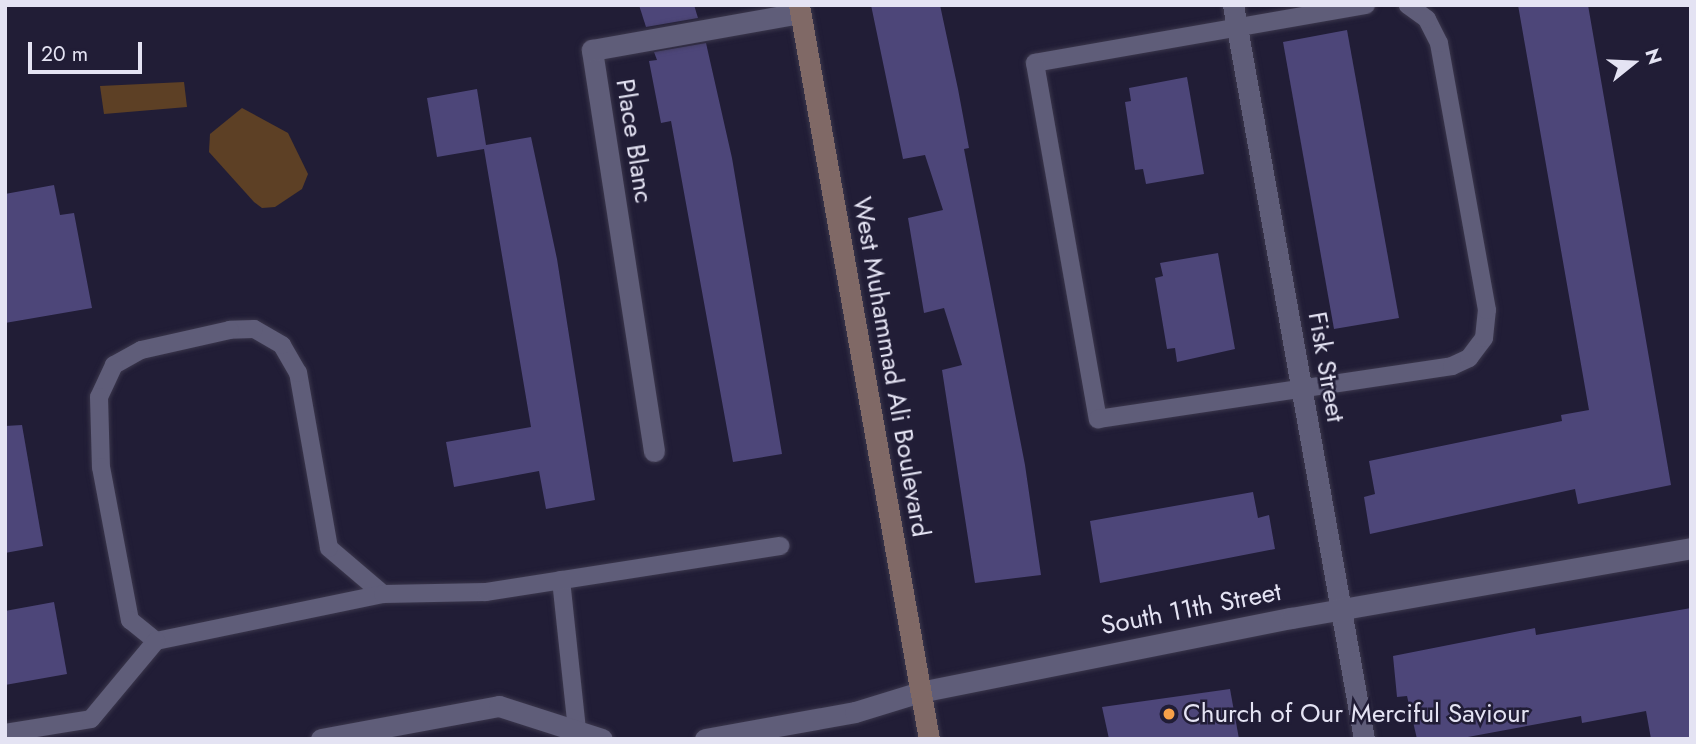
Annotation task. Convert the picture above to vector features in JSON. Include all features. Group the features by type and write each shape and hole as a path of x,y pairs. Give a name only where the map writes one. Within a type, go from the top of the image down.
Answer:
{"main road":[{"name":"West Muhammad Ali Boulevard","path":"799,9 929,739"}],"street":[{"name":"Place Blanc","path":"654,450 592,50 799,9"},
{"name":"Fisk Street","path":"1235,15 1364,739"},
{"name":"South 11th Street","path":"705,739 855,712 920,692 1342,610 1691,548"},
{"path":"321,739 499,706 602,739"}],"lane":[{"path":"1366,5 1235,15 1035,63 1098,419 1451,366 1469,358 1484,338 1487,310 1439,43 1427,19 1408,5"},
{"path":"156,640 130,620 101,467 100,397 114,365 141,350 230,330 254,329 282,345 298,373 329,548 383,594"},
{"path":"5,733 91,719 156,640 383,594 462,594 780,545"},
{"path":"561,580 577,730"}],"shaded area":[{"path":"184,82 187,107 104,114 100,86"},
{"path":"242,108 288,133 308,174 302,189 275,207 262,208 254,202 209,152 210,134"}],"building":[{"path":"639,5 694,5 698,18 646,27"},
{"path":"871,5 940,5 969,148 964,149 1025,465 1041,575 975,583 942,370 962,365 944,308 924,313 908,218 943,210 925,155 903,159"},
{"path":"1518,5 1588,5 1671,485 1578,504 1575,489 1370,534 1364,497 1375,494 1369,461 1562,421 1561,415 1589,410"},
{"path":"1347,30 1399,318 1334,329 1283,42"},
{"path":"706,43 732,158 782,454 733,462 671,121 661,123 649,61 657,60 654,52"},
{"path":"1187,77 1204,174 1146,184 1143,169 1135,170 1125,102 1131,101 1129,88"},
{"path":"477,89 486,145 531,137 557,259 595,500 546,509 539,471 454,487 446,442 531,427 484,149 437,157 427,98"},
{"path":"54,185 60,215 74,213 92,308 5,323 5,194"},
{"path":"1218,253 1235,349 1177,362 1175,348 1167,349 1155,278 1163,276 1160,263"},
{"path":"22,425 43,546 5,553 5,426"},
{"path":"1253,492 1258,518 1269,515 1275,549 1100,583 1090,521"},
{"path":"54,602 67,674 5,685 5,611"},
{"path":"1691,608 1691,739 1651,739 1646,711 1582,723 1581,716 1457,739 1417,739 1407,696 1397,697 1393,656 1535,628 1536,635"},
{"name":"Church of Our Merciful Saviour","path":"1230,689 1239,739 1109,739 1102,707"}],"place":[{"name":"Church of Our Merciful Saviour","path":"1169,714"}]}
